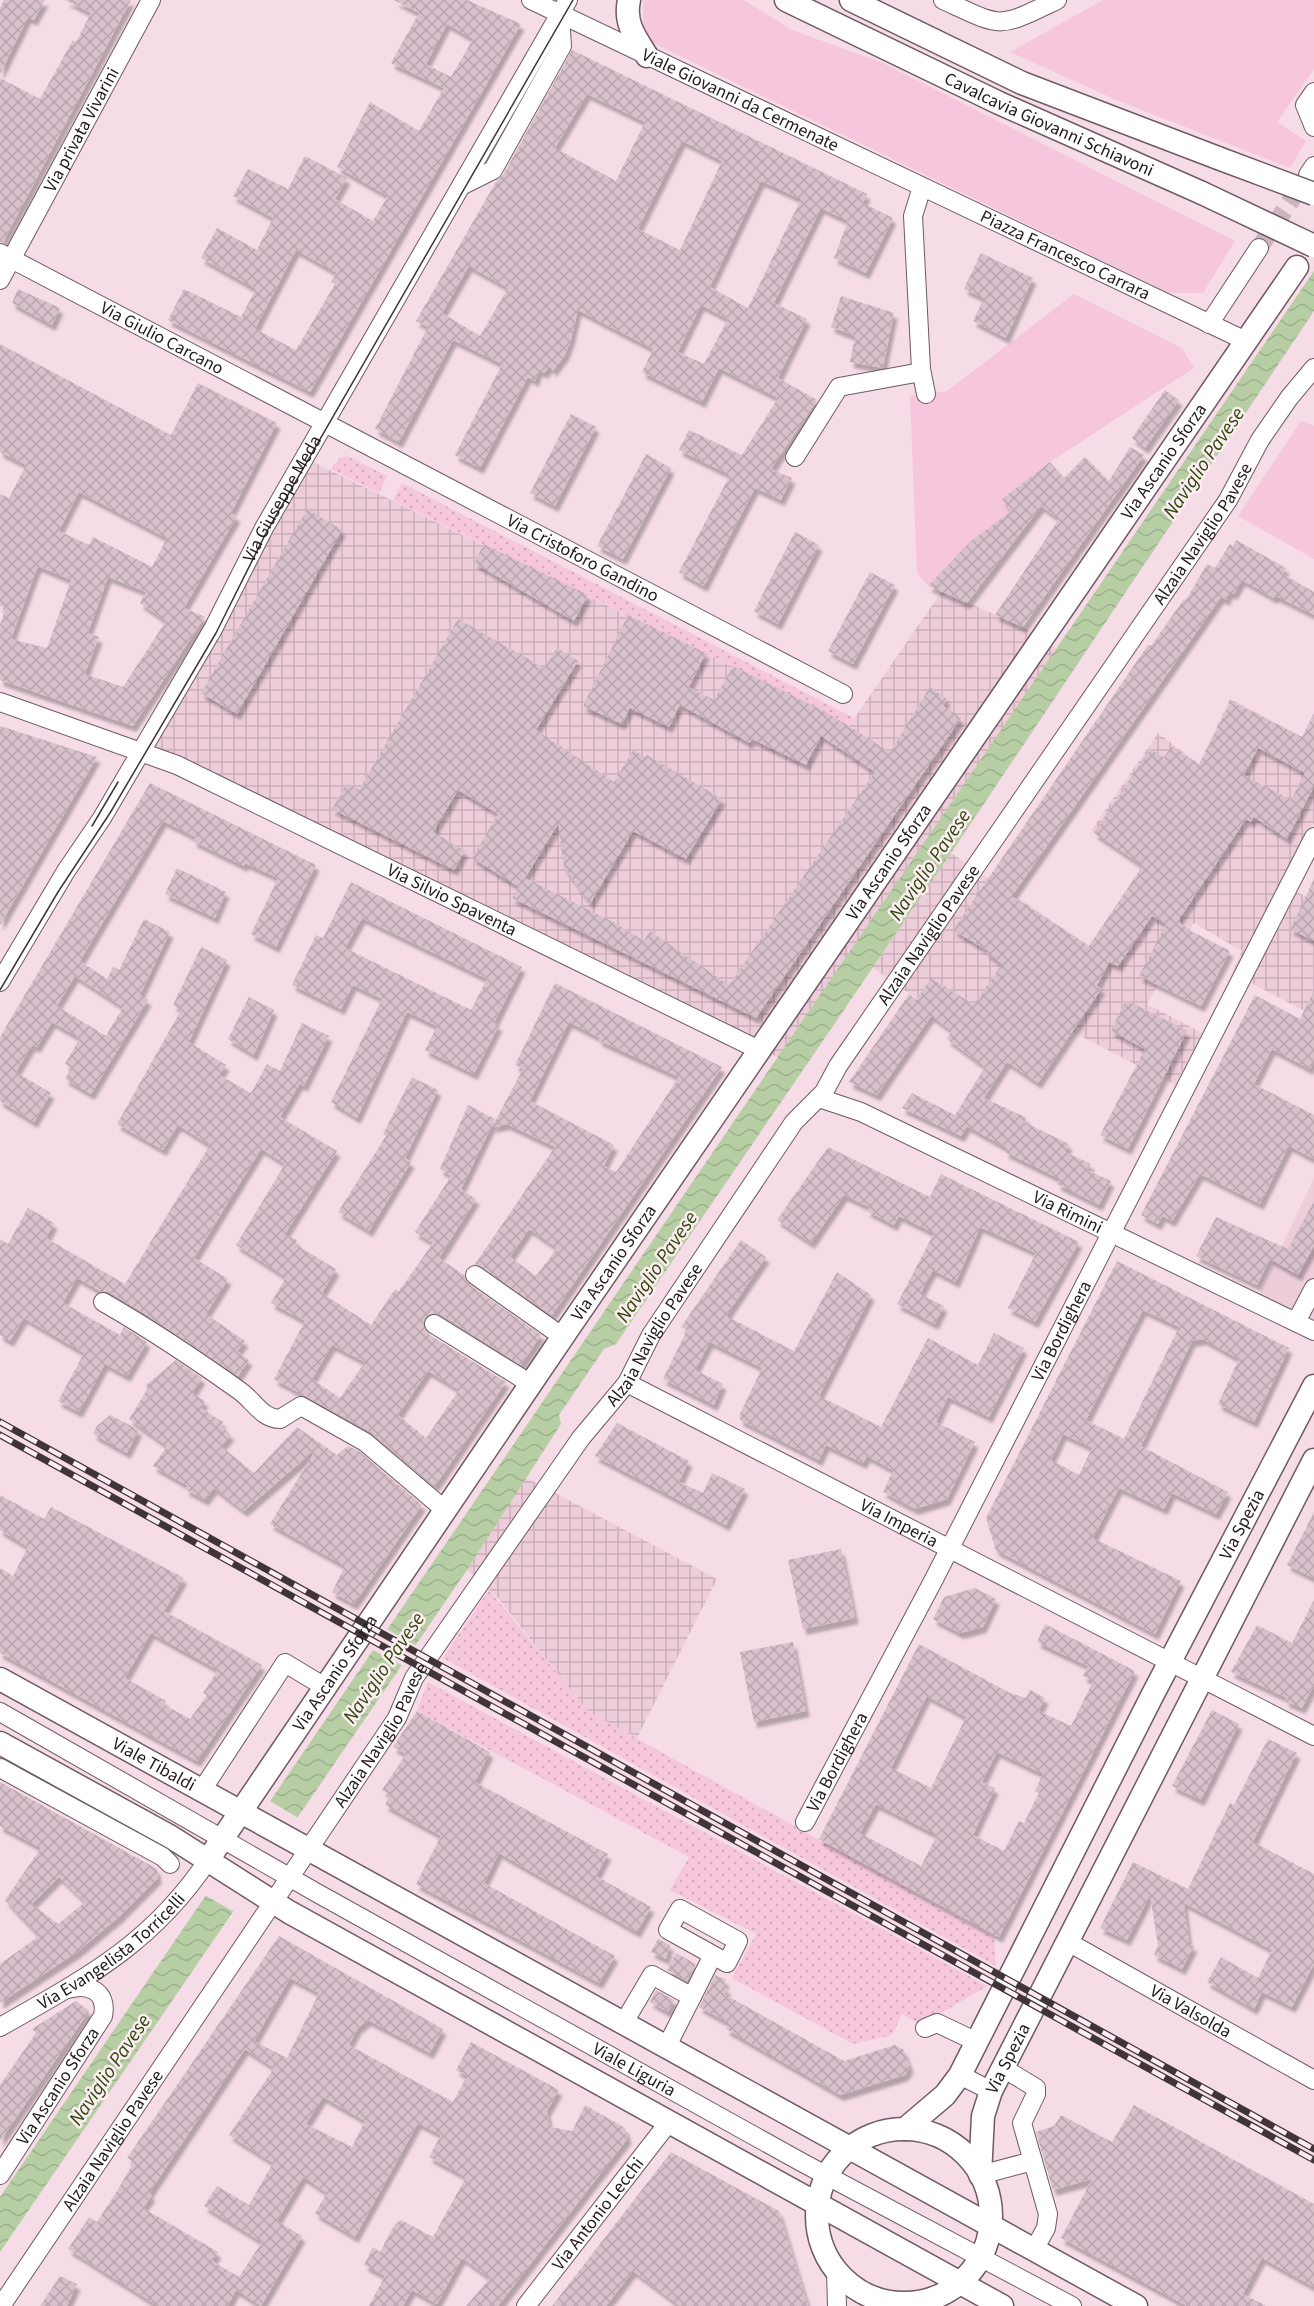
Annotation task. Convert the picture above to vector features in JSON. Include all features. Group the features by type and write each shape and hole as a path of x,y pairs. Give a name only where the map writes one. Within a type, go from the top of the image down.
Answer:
{"main road":[{"path":"629,0 627,18 647,56"},
{"name":"Cavalcavia Giovanni Schiavoni","path":"851,0 1016,81 1218,158 1312,178"},
{"name":"Cavalcavia Giovanni Schiavoni","path":"791,4 999,103 1202,193 1314,246"},
{"path":"1246,342 1297,267"},
{"name":"Via Ascanio Sforza","path":"214,1864 247,1815 325,1687 445,1510 1246,342"},
{"name":"Via Spezia","path":"960,2075 1170,1662 1314,1386"},
{"name":"Via Spezia","path":"991,2091 1314,1460"},
{"name":"Viale Tibaldi","path":"0,1679 301,1845"},
{"path":"0,1743 171,1837 266,1897"},
{"name":"Viale Liguria","path":"301,1845 1034,2250"},
{"name":"Viale Liguria","path":"266,1897 1002,2306"},
{"path":"905,2129 945,2095 960,2075"},
{"path":"980,2175 983,2116 991,2091"},
{"path":"905,2129 934,2135 948,2142 972,2162 990,2196 990,2227 981,2256 960,2283 935,2297 903,2305 876,2299 852,2286 836,2271 826,2257 818,2233 817,2204 827,2175 849,2149 867,2136 905,2129"},
{"path":"1034,2250 1136,2306"}],"street":[{"name":"Via privata Vivarini","path":"0,280 5,256 151,0"},
{"name":"Viale Giovanni da Cermenate","path":"531,0 563,7 647,56 922,187"},
{"path":"943,0 997,24 1011,22 1057,0"},
{"name":"Via Giuseppe Meda","path":"0,982 142,751 225,609 264,528 563,7"},
{"path":"1314,92 1305,105 1314,127"},
{"path":"922,187 913,216 921,372 926,393"},
{"name":"Piazza Francesco Carrara","path":"922,187 1246,342"},
{"path":"1209,324 1259,248"},
{"name":"Via Giulio Carcano","path":"5,256 324,423"},
{"name":"Alzaia Naviglio Pavese","path":"1,2306 282,1873 397,1718 414,1678 426,1660 581,1438 627,1383 651,1335 794,1122 819,1098 845,1056 1228,500 1247,461 1278,415 1314,369"},
{"path":"795,457 839,387 921,372"},
{"name":"Via Cristoforo Gandino","path":"324,423 843,694"},
{"name":"Via Silvio Spaventa","path":"0,702 177,765 759,1050"},
{"name":"Via Bordighera","path":"805,1822 949,1549 1314,837"},
{"name":"Via Rimini","path":"819,1098 861,1112 1314,1331"},
{"path":"475,1275 563,1337"},
{"path":"1296,1322 1314,1288"},
{"path":"103,1302 190,1355 245,1395 266,1416 280,1419 301,1406 356,1436 445,1510"},
{"path":"434,1324 531,1384"},
{"name":"Via Imperia","path":"627,1383 1170,1662"},
{"path":"1170,1662 1314,1736"},
{"path":"202,1790 285,1663 325,1687"},
{"name":"Viale Tibaldi","path":"0,1712 282,1873"},
{"path":"0,1768 163,1857 170,1864"},
{"name":"Via Evangelista Torricelli","path":"0,2027 120,1956 158,1923 214,1864"},
{"name":"Viale Liguria","path":"282,1873 827,2175 1065,2302"},
{"name":"Via Valsolda","path":"1068,1941 1314,2080"},
{"path":"666,2048 713,1955"},
{"path":"623,2024 652,1975 692,1997"},
{"name":"Via Ascanio Sforza","path":"0,2175 104,2014 103,2002 95,1990 83,1986 65,1990"},
{"path":"925,2028 937,2023 977,2042"},
{"path":"1003,2068 1036,2088 1036,2094 1022,2123 1048,2214 1046,2228 1034,2250"},
{"name":"Via Spezia","path":"960,2075 991,2091"},
{"name":"Via Antonio Lecchi","path":"526,2306 669,2122"},
{"path":"980,2175 1033,2162"},
{"path":"836,2271 837,2306"}],"shaded area":[{"path":"643,0 744,0 792,30 883,63 1235,241 1203,293 1169,293 649,41 643,22"},
{"path":"1103,0 1314,0 1314,69 1277,122 1306,141 1290,168 1114,99 1010,52"},
{"path":"1074,294 1182,348 1194,368 1050,462 1002,499 1011,511 971,541 928,586 917,573 910,396 947,391"},
{"path":"1301,421 1314,426 1314,559 1238,516"},
{"path":"347,456 387,476 379,493 331,469 340,458"},
{"path":"311,461 826,712 849,726 942,591 1023,627 1057,649 779,1058 146,748 181,702"},
{"path":"402,483 854,718 849,726 826,712 393,500"},
{"path":"1230,699 1314,743 1314,823 1282,884 1314,901 1314,1016 1232,973 1242,951 1194,923 1147,1004 1202,1033 1175,1085 1073,1032 1038,1083 873,968 951,853 1089,946 1142,866 1091,831 1158,733 1199,764"},
{"path":"1314,1178 1314,1328 1256,1301"},
{"path":"525,1477 717,1579 637,1738 588,1712 498,1598 467,1570"},
{"path":"489,1590 589,1712 994,1937 996,1966 443,1658"},
{"path":"428,1682 987,1986 921,2025 902,2014 892,2035 853,2044 732,1978 756,1934 670,1890 689,1857 417,1711"}],"water":[{"name":"Naviglio Pavese","path":"1314,271 1314,311 951,853 616,1344 604,1349 559,1415 561,1424 467,1570 0,2252 0,2197"}],"pier":[{"path":"385,1628 419,1647 405,1667 371,1649"},
{"path":"268,1800 300,1819 236,1913 203,1894"}],"building":[{"path":"4,0 45,0 34,20 28,17 0,74 0,8"},
{"path":"65,0 131,0 3,242 0,242 0,78 40,99 73,40 76,42 91,13"},
{"path":"394,0 467,0 521,24 310,392 168,320 184,289 241,317 256,289 201,258 217,228 257,250 273,218 233,196 248,169 288,189 305,156 347,178 335,199 373,221 388,196 337,167 370,102 419,131 444,88 391,63 419,13","holes":["447,24 473,39 451,77 426,64","296,250 337,273 331,282 335,284 296,350 255,329"]},
{"path":"572,50 867,194 863,203 893,218 866,273 834,258 848,221 821,208 774,303 807,319 778,378 817,400 771,469 792,478 781,500 755,488 704,586 679,572 730,475 679,450 689,430 742,455 778,398 719,368 702,402 642,372 653,349 578,310 565,355 553,371 550,366 544,373 539,370 535,381 528,377 480,468 455,455 502,364 453,340 399,442 375,429 428,327 416,321 497,180 503,175","holes":["587,94 645,122 616,181 555,148","682,141 722,161 680,250 638,229","761,181 801,199 748,308 710,287","469,266 508,288 480,336 442,313","701,305 728,319 704,364 678,352"]},
{"path":"981,253 1033,278 1006,338 973,321 984,298 964,289"},
{"path":"18,289 60,308 52,325 12,303"},
{"path":"841,296 894,313 883,368 850,362 855,336 831,327"},
{"path":"0,344 171,435 198,383 277,423 231,513 237,516 184,608 205,617 133,726 0,680 0,625 6,607 0,606 0,494 9,498 26,465 0,452","holes":["79,492 167,538 152,567 93,537 89,545 59,531","38,566 71,580 47,648 11,639","108,577 146,592 140,603 166,621 123,687 85,674 99,637 88,633"]},
{"path":"1165,390 1179,400 1145,448 1132,438"},
{"path":"571,414 596,427 555,506 530,493"},
{"path":"1130,447 1144,455 1023,627 995,615 1059,519 1041,506 967,603 928,586 971,541 1011,511 1002,499 1050,462 1064,478 1085,457 1109,481"},
{"path":"646,454 671,468 623,559 597,546"},
{"path":"307,509 342,530 237,714 201,693"},
{"path":"795,532 819,545 778,624 754,611"},
{"path":"1236,540 1286,568 1283,574 1314,592 1314,615 1276,596 1274,598 1242,580 1234,594 1230,592 1226,600 1221,597 1012,896 1089,946 1143,866 1094,833 1150,749 1164,757 1172,746 1199,765 1231,701 1302,737 1314,713 1314,786 1287,839 1254,817 1251,822 1246,819 1178,921 1189,930 1230,951 1201,1006 1139,976 1166,924 1152,916 1118,966 1109,962 1097,986 1102,988 1038,1083 1007,1062 984,1098 1027,1118 1024,1122 1069,1144 1065,1152 1091,1164 1087,1170 1111,1181 1099,1205 1057,1184 1060,1179 1005,1152 1007,1148 967,1126 961,1136 902,1108 912,1093 955,1115 985,1067 947,1039 952,1031 931,1016 877,1095 849,1082 909,994 916,1000 931,978 974,1005 1002,964 986,953 988,951 953,930 1148,645 1151,646 1184,599 1186,600 1207,564 1215,568 1230,544 1233,546","holes":["1258,748 1305,773 1291,800 1244,775"]},
{"path":"484,544 588,595 574,621 474,563"},
{"path":"870,572 895,585 853,664 828,651"},
{"path":"628,615 706,653 689,687 714,700 733,666 826,712 890,752 930,687 947,699 943,706 961,718 756,1018 512,898 523,881 519,887 472,858 498,814 458,790 433,832 465,851 454,870 332,809 347,783 359,790 458,619 544,668 557,648 578,661 536,730 614,782 633,750 646,757 647,755 722,799 686,859 633,831 590,904 564,867 558,824 525,878 615,923 644,941 650,931 729,985 875,772 821,736 806,765 752,739 750,743 680,705 669,727 630,708 622,724 583,706"},
{"path":"0,726 97,757 0,925"},
{"path":"150,783 316,865 276,947 251,934 278,878 245,863 244,866 193,841 195,837 163,821 80,961 107,979 113,967 119,970 144,919 170,932 140,995 148,1000 91,1094 65,1079 71,1068 65,1064 80,1038 52,1022 37,1047 32,1045 16,1072 51,1093 34,1122 0,1101 0,1037","holes":["75,976 123,1007 106,1036 57,1006"]},
{"path":"177,868 226,892 215,918 165,894"},
{"path":"1314,879 1314,941 1290,929"},
{"path":"351,882 522,967 494,1023 499,1025 474,1074 425,1050 437,1026 407,1012 357,1118 331,1102 382,999 353,985 341,1009 292,985 316,935 323,938","holes":["362,918 487,979 471,1010 345,948"]},
{"path":"201,947 227,960 189,1042 226,1065 219,1075 251,1093 267,1064 280,1071 302,1023 329,1036 304,1086 300,1083 280,1117 337,1151 285,1234 297,1240 295,1244 336,1269 322,1293 371,1325 395,1289 399,1291 433,1243 415,1232 451,1176 440,1169 468,1105 495,1119 461,1189 476,1199 439,1258 464,1275 469,1284 541,1335 521,1365 440,1314 434,1313 425,1318 423,1324 428,1334 506,1382 435,1486 371,1432 274,1379 305,1321 271,1303 286,1277 236,1245 285,1164 261,1149 194,1258 228,1279 206,1314 245,1341 237,1351 249,1360 238,1376 144,1313 109,1292 100,1291 77,1278 63,1303 120,1335 124,1327 147,1342 127,1376 105,1364 79,1412 58,1401 84,1353 24,1318 10,1341 0,1335 0,1239 8,1244 28,1208 54,1223 46,1238 125,1284 210,1145 178,1125 163,1150 117,1124 181,1010 173,1005","holes":["332,1345 365,1362 340,1398 312,1379","428,1371 459,1390 426,1438 398,1415"]},
{"path":"555,983 722,1067 552,1315 475,1264 555,1147 507,1124 492,1127 523,1069 515,1065","holes":["569,1022 600,1038 598,1040 679,1077 616,1172 604,1166 614,1145 530,1101","529,1229 557,1248 536,1276 510,1257"]},
{"path":"1314,990 1314,1060 1310,1069 1272,1049 1254,1084 1314,1115 1314,1159 1289,1146 1260,1204 1200,1174 1172,1221 1162,1216 1158,1224 1141,1215 1255,995 1300,1019"},
{"path":"249,997 274,1010 254,1055 228,1039"},
{"path":"1126,1000 1187,1031 1128,1149 1100,1135 1145,1049 1111,1031"},
{"path":"412,1077 438,1090 405,1158 411,1162 369,1231 338,1212 386,1136 383,1134"},
{"path":"828,1147 930,1197 941,1174 1079,1242 1035,1322 1008,1308 1036,1253 980,1227 956,1282 933,1270 920,1294 944,1306 935,1324 897,1304 934,1233 899,1216 894,1225 867,1211 869,1207 844,1195 811,1243 777,1220"},
{"path":"1314,1201 1314,1246 1298,1275 1270,1259 1257,1285 1196,1256 1216,1217 1288,1249"},
{"path":"741,1240 766,1257 726,1316 794,1351 837,1272 871,1295 819,1396 881,1427 928,1338 978,1365 994,1333 1024,1348 989,1417 948,1397 936,1422 975,1442 947,1499 915,1509 883,1492 893,1470 867,1456 863,1463 826,1445 819,1460 740,1420 740,1414 762,1368 710,1342 695,1370 723,1384 714,1405 663,1379 687,1330 681,1327"},
{"path":"1117,1261 1289,1348 1254,1422 1218,1404 1239,1359 1203,1339 1192,1341 1141,1446 1228,1492 1216,1514 1172,1493 1164,1509 1119,1488 1093,1538 1181,1581 1155,1634 996,1550 986,1518","holes":["1143,1310 1179,1327 1124,1439 1086,1420","1063,1434 1092,1448 1079,1475 1051,1460"]},
{"path":"176,1360 202,1378 192,1393 205,1401 201,1408 223,1422 221,1426 231,1435 221,1446 254,1473 297,1427 337,1455 348,1446 359,1451 422,1505 354,1604 332,1592 345,1566 270,1524 317,1448 244,1511 214,1488 205,1500 185,1489 188,1486 153,1466 167,1446 129,1419 148,1388 145,1386"},
{"path":"110,1415 139,1430 127,1453 93,1434 97,1426"},
{"path":"617,1423 689,1461 679,1482 703,1493 712,1473 745,1489 726,1525 595,1456"},
{"path":"0,1495 44,1519 51,1507 184,1578 164,1611 262,1665 197,1761 0,1653 0,1568 13,1576 28,1547 0,1530","holes":["151,1633 218,1670 203,1693 207,1695 190,1719 163,1704 166,1701 125,1678"]},
{"path":"1314,1512 1314,1578 1287,1565"},
{"path":"841,1549 855,1618 803,1629 788,1560"},
{"path":"975,1588 996,1599 983,1627 960,1633 933,1619 944,1597"},
{"path":"1314,1600 1314,1685 1302,1708 1285,1701 1287,1698 1231,1672 1257,1625 1292,1643"},
{"path":"1045,1624 1135,1671 999,1937 819,1839 919,1644 1010,1693 1026,1698 1030,1690 1045,1698 1039,1711 1071,1726 1093,1681 1083,1676 1088,1666 1037,1642","holes":["927,1696 966,1717 931,1788 891,1768","997,1752 1043,1774 1035,1791 1039,1793 1024,1823 1019,1821 1004,1851 973,1835 995,1788 982,1782","876,1804 937,1835 921,1866 860,1833"]},
{"path":"793,1642 806,1711 754,1722 740,1652"},
{"path":"1212,1710 1239,1724 1201,1800 1172,1786"},
{"path":"417,1711 490,1752 475,1782 608,1854 596,1876 651,1907 637,1932 499,1853 484,1883 615,1956 599,1983 416,1884 441,1836 385,1805 390,1795 382,1790 406,1754 393,1747"},
{"path":"1268,1739 1297,1753 1253,1842 1314,1874 1314,1964 1292,2007 1262,1992 1254,2009 1207,1982 1221,1957 1258,1978 1272,1950 1184,1903 1189,1944 1194,1946 1182,1969 1154,1955 1158,1945 1150,1895 1127,1940 1100,1928 1133,1862 1188,1889 1230,1803 1234,1805"},
{"path":"0,1782 157,1869 158,1878 119,1917 77,1952 0,2003 0,1964 39,1936 5,1900 41,1848 0,1826","holes":["59,1877 85,1902 58,1924 32,1904"]},
{"path":"279,1936 443,2029 430,2053 368,2020 358,2028 349,2045 453,2102 467,2076 456,2070 471,2042 559,2090 547,2111 550,2127 572,2131 585,2105 625,2128 628,2138 498,2306 466,2306 490,2278 462,2258 437,2304 412,2290 403,2306 369,2306 385,2276 364,2265 373,2247 380,2252 395,2224 401,2220 433,2237 466,2177 429,2157 441,2135 418,2123 355,2237 315,2213 327,2193 303,2177 277,2221 302,2236 261,2306 236,2290 228,2306 158,2306 68,2249 89,2217 97,2222 134,2162 127,2158","holes":["290,1978 319,1993 287,2058 254,2041","245,2049 274,2068 229,2135 273,2163 249,2205 217,2186 204,2206 262,2242 239,2277 212,2261 218,2252 143,2208 152,2195 149,2193","323,2097 365,2121 352,2147 306,2124"]},
{"path":"658,1939 670,1945 666,1959 651,1952"},
{"path":"676,1953 696,1964 687,1981 667,1970"},
{"path":"715,1975 726,1980 723,1987 728,1989 724,1994 844,2061 895,2045 904,2050 910,2067 905,2075 840,2095 726,2029 729,2023 699,2007"},
{"path":"656,1990 674,2000 668,2012 650,2002"},
{"path":"76,2001 89,2011 0,2141 0,2085 36,2033 32,2029"},
{"path":"1134,2105 1314,2204 1314,2287 1262,2258 1243,2294 1266,2306 1187,2306 1061,2238 1092,2179 1053,2190 1036,2132 1054,2126 1061,2115 1112,2142"},
{"path":"671,2152 779,2211 808,2306 680,2306 633,2271 606,2306 552,2306"},
{"path":"60,2276 77,2284 67,2306 40,2306"}],"tunnel":[{"path":"1259,248 1306,178"}],"tram line":[{"path":"0,990 58,892 110,813 216,633 266,533 573,0"},
{"path":"92,826 118,782"}],"railway":[{"path":"0,1422 1314,2149"},
{"path":"0,1435 1314,2160"}]}
